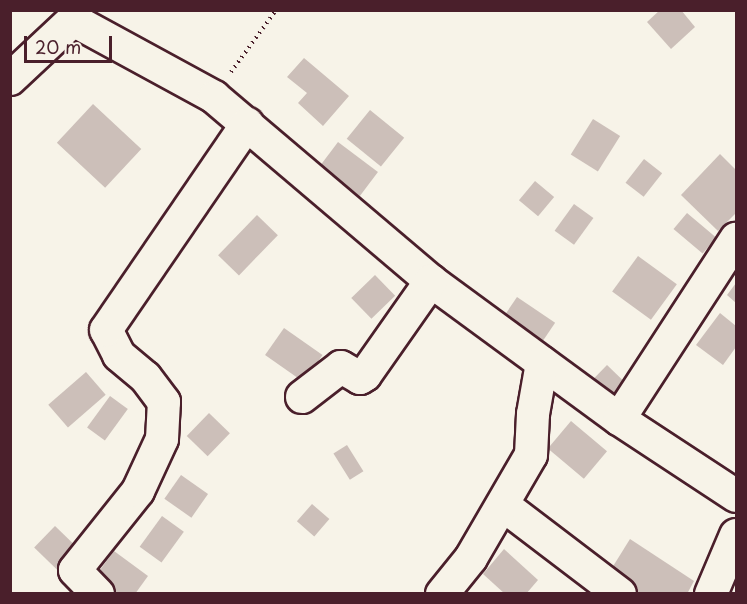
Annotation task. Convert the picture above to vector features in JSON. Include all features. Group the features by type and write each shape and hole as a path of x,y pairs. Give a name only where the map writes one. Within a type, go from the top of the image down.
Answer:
{"street":[{"path":"10,79 73,20 214,97 431,280 619,419 736,496"},
{"path":"99,594 75,570 138,491 162,439 164,402 145,377 118,355 106,330 247,123"},
{"path":"619,419 736,238"},
{"path":"302,397 341,367 360,378 365,375 431,280"},
{"path":"442,594 503,505 531,455 533,414 542,363"},
{"path":"503,505 620,594"},
{"path":"711,594 736,536"}],"path":[{"path":"214,97 276,10"}],"building":[{"path":"660,10 681,10 695,27 671,49 647,22"},
{"path":"304,58 349,96 323,126 298,103 307,93 287,77"},
{"path":"93,104 141,149 105,188 57,143"},
{"path":"370,110 404,138 381,166 347,139"},
{"path":"593,119 620,136 598,172 571,155"},
{"path":"338,142 378,172 360,196 320,166"},
{"path":"720,154 736,170 736,213 718,231 681,195"},
{"path":"644,159 662,173 644,197 626,183"},
{"path":"535,181 554,197 538,216 519,200"},
{"path":"574,204 593,218 574,245 555,231"},
{"path":"687,213 716,237 703,254 674,229"},
{"path":"257,215 278,235 239,275 218,255"},
{"path":"638,256 677,284 651,320 612,292"},
{"path":"375,275 395,296 371,319 351,298"},
{"path":"736,283 736,303 727,295"},
{"path":"517,297 555,323 541,344 502,319"},
{"path":"720,313 736,326 736,347 723,365 696,345"},
{"path":"284,328 323,355 304,382 265,355"},
{"path":"607,365 630,387 615,403 592,381"},
{"path":"86,372 106,395 68,427 48,405"},
{"path":"110,396 128,409 105,440 87,428"},
{"path":"209,413 230,433 208,456 187,436"},
{"path":"571,421 607,451 584,479 548,449"},
{"path":"347,445 363,471 350,480 333,453"},
{"path":"181,475 208,494 191,518 164,499"},
{"path":"312,504 329,519 314,536 297,521"},
{"path":"162,516 184,532 162,563 140,547"},
{"path":"55,526 79,549 58,571 34,548"},
{"path":"630,539 694,581 687,594 634,594 607,576"},
{"path":"504,549 538,580 526,594 505,594 483,574"},
{"path":"114,551 148,576 135,594 115,594 94,578"}]}
